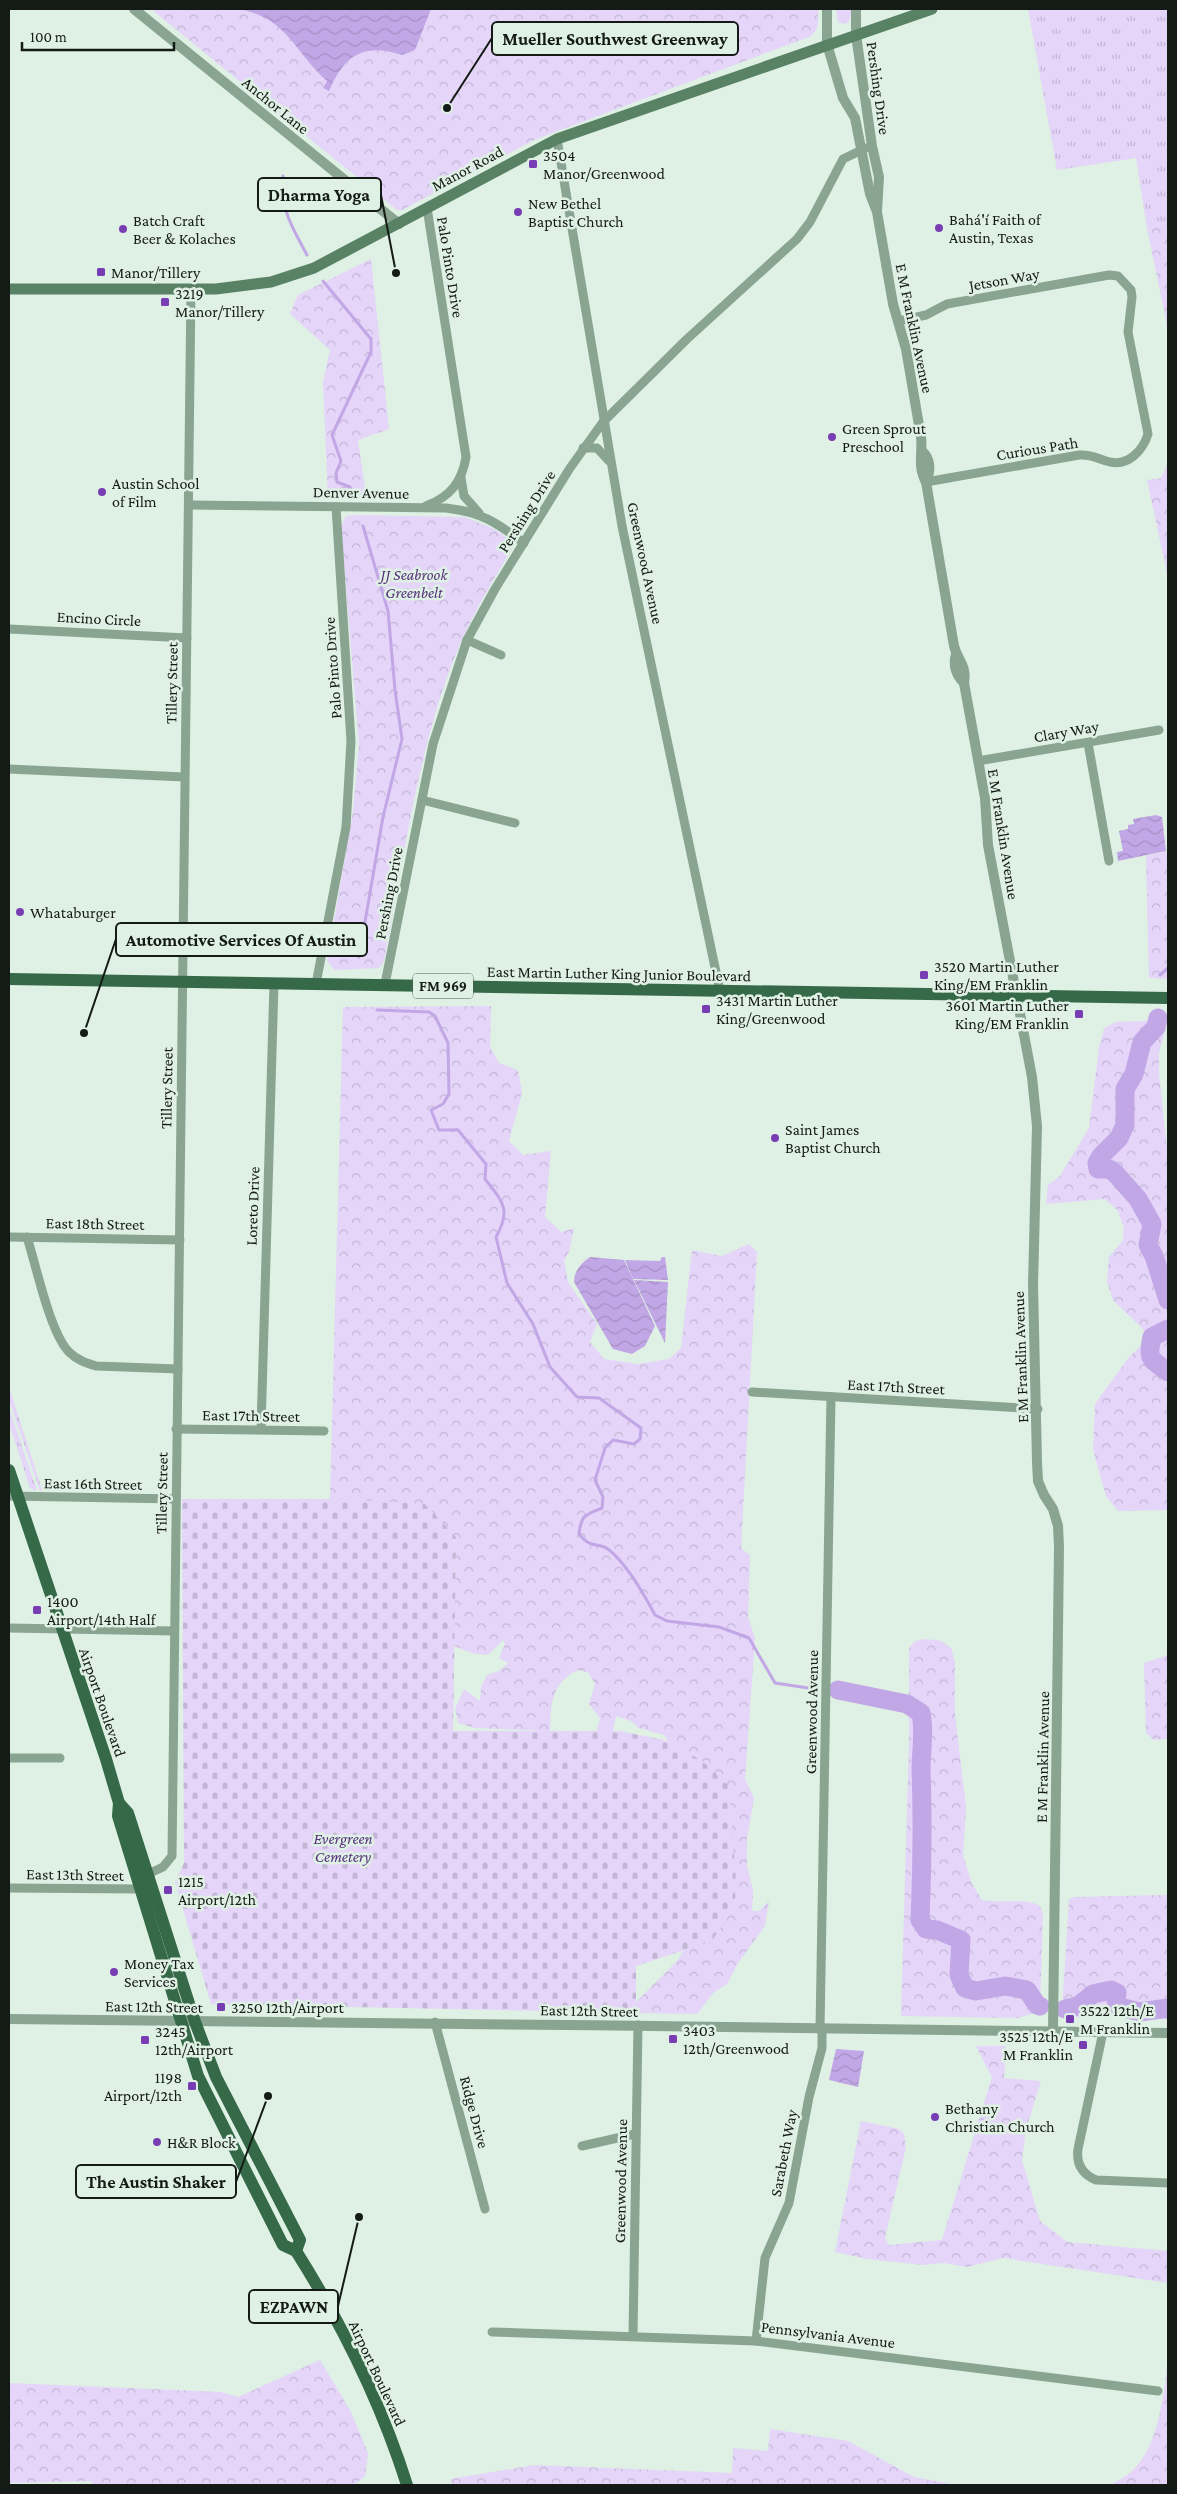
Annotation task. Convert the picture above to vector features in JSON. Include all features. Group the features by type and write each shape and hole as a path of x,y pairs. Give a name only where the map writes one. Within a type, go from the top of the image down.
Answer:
{"main road":[{"name":"Manor Road","path":"9,289 191,290 241,287 292,276 314,268 399,224 557,138 932,9"},
{"name":"East Martin Luther King Junior Boulevard","path":"9,979 1168,998"},
{"name":"Airport Boulevard","path":"9,1470 13,1496 106,1759 119,1803 118,1816 198,2076 282,2245 296,2251 369,2385 407,2485"},
{"name":"Airport Boulevard","path":"119,1803 128,1813 195,2022 231,2110 300,2240 296,2251"}],"street":[{"name":"Anchor Lane","path":"134,9 399,224"},
{"name":"Pershing Drive","path":"827,9 827,44 843,98 855,118 866,148"},
{"name":"Pershing Drive","path":"856,9 856,34 866,148"},
{"name":"Greenwood Avenue","path":"557,138 610,463 720,991"},
{"name":"Pershing Drive","path":"386,984 433,744 467,640 495,589 583,448 603,422 687,339 797,239 810,222 843,159 866,148"},
{"name":"E M Franklin Avenue","path":"866,148 870,194 877,212 893,304 906,349 922,451 927,456 929,466 926,482 956,654 954,662 958,677 964,683 985,798 989,852 1032,1077 1037,1126 1034,1285 1038,1481 1053,1509 1058,1526 1059,1547 1053,2032"},
{"name":"Palo Pinto Drive","path":"421,508 439,501 450,494 461,478 466,457 466,445 426,208"},
{"name":"Jetson Way","path":"899,321 926,316 947,304 1109,275 1118,276 1131,290 1128,332 1147,422 1145,442"},
{"name":"Tillery Street","path":"148,1874 163,1867 172,1856 191,290"},
{"name":"Curious Path","path":"926,482 1079,455 1092,455 1110,462 1118,462 1135,455 1145,442"},
{"path":"583,448 592,446 599,449 610,463"},
{"name":"Palo Pinto Drive","path":"461,478 464,496 481,515"},
{"name":"Denver Avenue","path":"189,505 446,508 481,515 494,521 524,543"},
{"name":"Palo Pinto Drive","path":"316,984 346,827 352,741 336,508"},
{"name":"Encino Circle","path":"9,629 187,638"},
{"path":"467,640 501,655"},
{"name":"Clary Way","path":"978,761 1088,744 1159,730"},
{"path":"1088,744 1109,861"},
{"path":"9,769 184,777"},
{"path":"422,800 515,823"},
{"name":"Loreto Drive","path":"261,1429 274,983"},
{"name":"East 18th Street","path":"9,1237 180,1240"},
{"path":"27,1237 58,1334 68,1352 84,1362 106,1367 178,1369"},
{"name":"East 17th Street","path":"752,1392 1038,1409"},
{"name":"Greenwood Avenue","path":"821,2028 831,1397"},
{"name":"East 17th Street","path":"176,1429 324,1431"},
{"name":"East 16th Street","path":"13,1496 176,1499"},
{"path":"9,1628 174,1631"},
{"path":"9,1758 60,1758"},
{"name":"East 13th Street","path":"9,1888 140,1889"},
{"name":"East 12th Street","path":"9,2019 180,2022 435,2022 1168,2034"},
{"name":"Ridge Drive","path":"435,2022 485,2209"},
{"name":"Greenwood Avenue","path":"633,2336 638,2025"},
{"name":"Sarabeth Way","path":"756,2341 765,2258 789,2203 809,2097 822,2048 821,2028"},
{"path":"1103,2032 1078,2149 1078,2162 1083,2172 1096,2180 1168,2183"},
{"path":"582,2146 635,2134"},
{"name":"Pennsylvania Avenue","path":"492,2332 756,2341 1158,2391"}],"green space":[{"path":"151,9 818,9 818,24 813,34 809,37 534,140 402,210 397,210"},
{"path":"836,9 852,9 849,22 843,24 838,22"},
{"path":"1028,9 1168,9 1168,223 1147,228 1136,158 1057,170"},
{"path":"1168,223 1168,330 1147,228"},
{"path":"371,259 389,429 358,440 366,494 328,498 323,382 330,350 290,314 298,295"},
{"path":"1168,463 1168,578 1147,480 1161,478"},
{"name":"JJ Seabrook Greenbelt","path":"346,516 465,517 494,529 513,542 514,545 466,631 450,669 437,709 425,750 407,835 384,961 379,968 335,970 327,961 353,812 359,745 341,526"},
{"path":"1168,851 1168,979 1149,978 1146,856"},
{"path":"491,1006 490,1047 499,1063 518,1070 522,1093 509,1141 523,1155 551,1151 545,1217 561,1232 574,1228 569,1252 564,1260 568,1282 597,1324 590,1342 604,1359 638,1364 669,1359 681,1348 692,1250 722,1256 749,1244 757,1252 741,1548 750,1555 748,1617 755,1638 745,1779 754,1798 747,1839 747,1866 753,1890 752,1911 759,1911 769,1901 765,1926 738,1963 727,1984 713,1993 697,2014 636,2013 636,2002 677,1961 684,1950 712,1941 701,1760 668,1741 664,1735 639,1728 631,1721 616,1716 613,1731 597,1731 600,1718 589,1704 595,1684 588,1672 577,1670 568,1676 557,1688 552,1703 550,1731 475,1728 458,1723 455,1709 464,1689 480,1701 481,1687 487,1675 499,1671 508,1663 499,1658 505,1644 503,1640 488,1655 472,1653 454,1646 456,1536 330,1499 343,1007"},
{"path":"1168,1020 1159,1053 1159,1074 1168,1159 1168,1510 1118,1511 1106,1496 1093,1450 1095,1404 1129,1357 1144,1343 1144,1330 1113,1300 1107,1282 1109,1257 1123,1240 1124,1228 1118,1211 1105,1199 1046,1204 1048,1185 1060,1176 1089,1128 1099,1048 1104,1028 1116,1022"},
{"path":"9,1387 42,1490 40,1491 9,1400"},
{"path":"9,1408 37,1491 30,1488 9,1423"},
{"name":"Evergreen Cemetery","path":"182,1499 340,1499 425,1504 456,1537 453,1731 620,1731 668,1741 701,1760 729,1786 736,1884 734,1907 712,1941 636,1966 636,2013 211,2004 175,1882 184,1863"},
{"path":"926,1639 942,1641 951,1648 955,1662 955,1713 966,1808 963,1855 972,1884 982,1900 1034,1903 1040,1906 1043,1915 1040,2004 1032,2014 1017,2018 901,2016 909,1741 909,1648 915,1641"},
{"path":"1168,1655 1168,1739 1154,1740 1146,1733 1144,1663"},
{"path":"1168,1895 1168,2019 1065,2017 1062,2009 1069,1899 1075,1897"},
{"path":"976,2046 1006,2046 1004,2078 1041,2081 1026,2129 1022,2160 1040,2221 1067,2242 1168,2251 1168,2283 1003,2258 967,2267 944,2263 923,2265 867,2259 835,2252 861,2121 899,2129 904,2134 906,2147 885,2238 889,2245 942,2240 992,2077"},
{"path":"320,2360 350,2410 368,2453 365,2476 354,2485 92,2485 92,2481 9,2483 9,2383 221,2392 238,2397"},
{"path":"1168,2363 1168,2485 1111,2485 1131,2472 1147,2450 1158,2422"},
{"path":"770,2429 848,2441 914,2477 956,2485 452,2485 451,2479 534,2465 732,2473 733,2448 768,2451"}],"water":[{"path":"236,9 431,9 415,50 402,55 376,50 356,55 341,69 329,91 323,88 327,81 278,27 267,19 253,13"},
{"path":"1156,815 1162,817 1166,851 1118,861 1117,852 1123,851 1119,831 1128,829 1128,825 1134,824 1133,819"},
{"path":"590,1257 624,1260 655,1326 645,1346 632,1354 613,1349 574,1282 575,1274"},
{"path":"662,1257 665,1257 668,1280 633,1279 625,1260 660,1261"},
{"path":"634,1280 668,1282 665,1343"},
{"path":"836,2049 864,2051 858,2087 829,2080"}],"waterway":[{"path":"283,176 282,187 285,208 292,227 307,255"},
{"path":"323,281 371,339 371,352 332,435 341,461 336,473 337,482 350,487 352,494"},
{"path":"359,957 383,817 402,739 395,690 388,611 363,526"},
{"path":"1160,975 1168,968"},
{"path":"377,1010 429,1012 435,1016 448,1043 449,1094 443,1104 431,1110 439,1130 458,1130 486,1164 485,1179 503,1206 503,1219 496,1237 507,1283 533,1324 550,1367 577,1397 599,1398 641,1428 640,1439 634,1444 613,1440 605,1448 595,1480 603,1497 602,1508 585,1516 581,1523 579,1534 588,1542 604,1547 615,1555 634,1580 655,1615 667,1621 719,1627 749,1638 775,1683 815,1689"},
{"path":"1158,1018 1156,1027 1142,1042 1134,1074 1125,1089 1125,1125 1119,1138 1101,1156 1097,1163 1098,1169 1109,1169 1115,1173 1138,1199 1152,1224 1148,1245 1154,1256 1168,1300"},
{"path":"1168,1329 1152,1337 1150,1350 1151,1358 1168,1372"},
{"path":"838,1690 907,1704 921,1713 923,1734 920,1920 926,1929 937,1930 961,1940 959,1975 965,1988 976,1991 1005,1986 1027,1990 1037,2005 1040,2006"},
{"path":"1065,2009 1078,2006 1093,1994 1111,1990 1117,1993 1116,2000 1119,2007 1140,2012 1168,2008"}],"place":[{"name":"Mueller Southwest Greenway","path":"447,108"},
{"name":"3504 Manor/Greenwood","path":"533,164"},
{"name":"New Bethel Baptist Church","path":"518,212"},
{"name":"Bahá'í Faith of Austin, Texas","path":"939,228"},
{"name":"Batch Craft Beer & Kolaches","path":"123,229"},
{"name":"Manor/Tillery","path":"101,272"},
{"name":"Dharma Yoga","path":"396,273"},
{"name":"3219 Manor/Tillery","path":"165,302"},
{"name":"Green Sprout Preschool","path":"832,437"},
{"name":"Austin School of Film","path":"102,492"},
{"name":"Whataburger","path":"20,912"},
{"name":"3520 Martin Luther King/EM Franklin","path":"924,975"},
{"name":"3431 Martin Luther King/Greenwood","path":"706,1009"},
{"name":"3601 Martin Luther King/EM Franklin","path":"1079,1014"},
{"name":"Automotive Services Of Austin","path":"84,1033"},
{"name":"Saint James Baptist Church","path":"775,1138"},
{"name":"1400 Airport/14th Half","path":"37,1610"},
{"name":"1215 Airport/12th","path":"168,1890"},
{"name":"Money Tax Services","path":"114,1972"},
{"name":"3250 12th/Airport","path":"221,2007"},
{"name":"3522 12th/E M Franklin","path":"1070,2019"},
{"name":"3403 12th/Greenwood","path":"673,2039"},
{"name":"3245 12th/Airport","path":"145,2040"},
{"name":"3525 12th/E M Franklin","path":"1083,2045"},
{"name":"1198 Airport/12th","path":"192,2086"},
{"name":"The Austin Shaker","path":"268,2096"},
{"name":"Bethany Christian Church","path":"935,2117"},
{"name":"H&R Block","path":"157,2142"},
{"name":"EZPAWN","path":"359,2217"}]}
